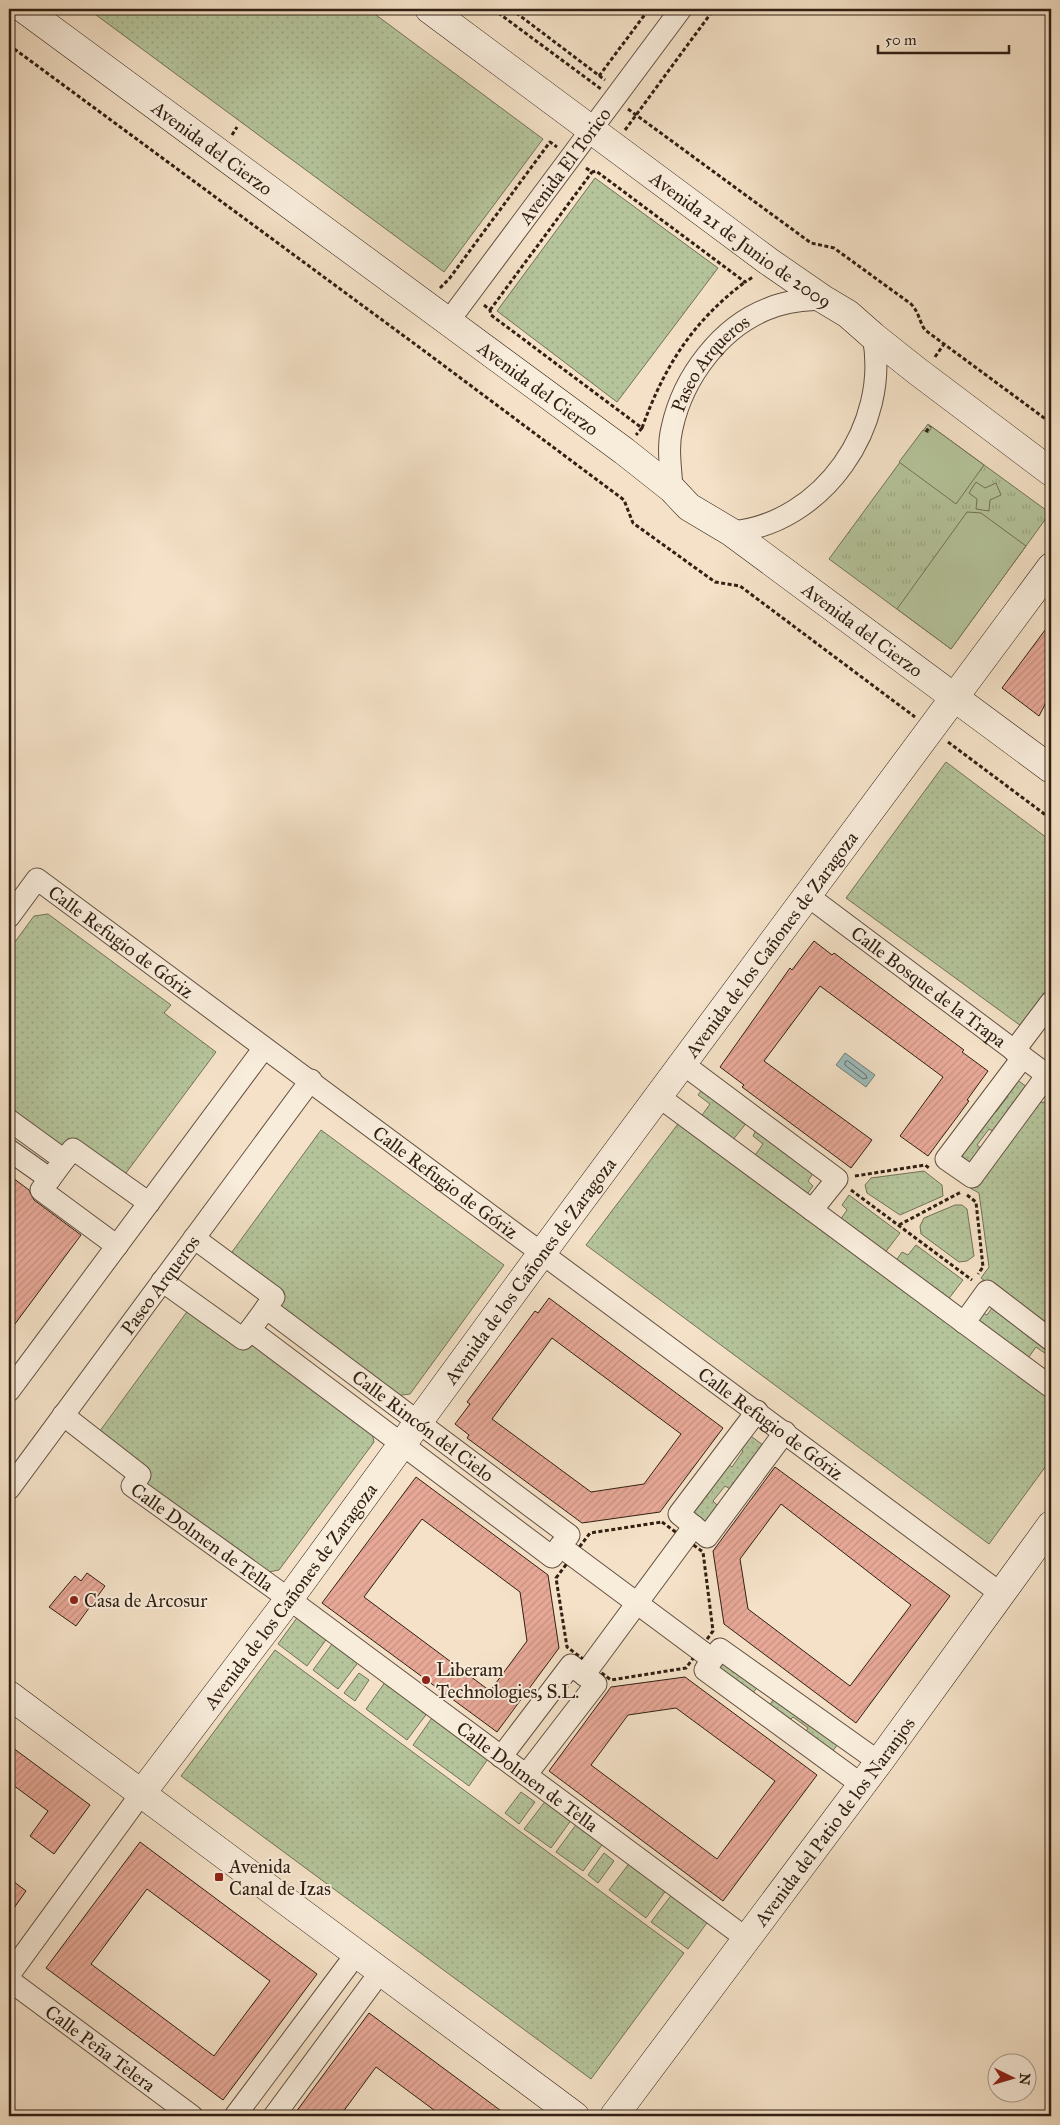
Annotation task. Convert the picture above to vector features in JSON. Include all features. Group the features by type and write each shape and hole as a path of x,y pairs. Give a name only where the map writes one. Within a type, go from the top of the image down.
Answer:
{"street":[{"name":"Avenida del Cierzo","path":"24,9 624,451 672,489 689,507 731,532 1051,769"},
{"name":"Avenida 21 de Junio de 2009","path":"429,9 768,260 823,300 848,314 873,336 1051,472"},
{"name":"Avenida El Torico","path":"437,314 469,294 681,9"},
{"name":"Paseo Arqueros","path":"672,489 669,452 672,428 686,388 699,366 716,345 756,314 787,302 823,300"},
{"path":"731,532 770,524 800,506 832,479 848,458 863,430 874,397 876,359 873,336"},
{"name":"Avenida de los Cañones de Zaragoza","path":"9,1974 141,1794 289,1599 542,1252 1051,567"},
{"name":"Calle Refugio de Góriz","path":"9,917 38,879 264,1048 311,1080 758,1411 1000,1593"},
{"name":"Calle Bosque de la Trapa","path":"808,896 1049,1077"},
{"path":"1049,1077 962,1185 946,1159 1019,1054 1051,1002"},
{"path":"9,1391 264,1048"},
{"path":"683,1064 837,1179 812,1210"},
{"name":"Paseo Arqueros","path":"9,1489 311,1080"},
{"path":"658,1096 1051,1387"},
{"path":"9,1120 64,1160"},
{"path":"117,1246 42,1190 64,1160 73,1149 149,1203"},
{"path":"9,1150 50,1179"},
{"path":"162,1281 243,1339 250,1330 274,1297 194,1238"},
{"path":"964,1323 987,1291 1051,1340"},
{"name":"Calle Rincón del Cielo","path":"250,1330 552,1557 569,1535 266,1308"},
{"path":"758,1411 679,1514 707,1537 785,1432"},
{"name":"Calle Dolmen de Tella","path":"63,1415 140,1475 132,1486 289,1599 747,1939"},
{"name":"Avenida del Patio de los Naranjos","path":"614,2116 862,1785 1051,1525"},
{"path":"584,1675 694,1526"},
{"path":"560,1546 712,1659"},
{"path":"862,1785 704,1670 712,1659 720,1649 879,1762"},
{"path":"502,1756 571,1665 596,1684 526,1775"},
{"path":"9,1694 575,2116"},
{"path":"235,2116 357,1953"},
{"path":"274,2116 381,1971"},
{"name":"Calle Peña Telera","path":"9,1980 192,2116"}],"path":[{"path":"493,9 616,96 642,107"},
{"path":"511,9 599,76 636,115 811,243 834,248 911,304 919,312 920,323 925,330 1051,423"},
{"path":"599,76 648,9"},
{"path":"490,310 614,146 714,9"},
{"path":"9,45 624,500 633,523 715,582 740,586 1051,819"},
{"path":"437,314 445,281 449,279 550,142 744,282 759,273 768,260"},
{"path":"449,279 490,310 491,315 642,428 624,451"},
{"path":"926,432 930,426"},
{"path":"837,1179 925,1165 932,1170"},
{"path":"837,1179 973,1281 983,1267 976,1202 962,1185 899,1225"}],"green space":[{"path":"88,9 368,9 543,139 444,272"},
{"path":"595,178 718,268 617,402 497,311"},
{"path":"928,424 1050,513 951,649 829,559"},
{"path":"932,427 984,465 956,504 899,462 923,430 928,433"},
{"path":"976,482 985,488 996,483 1001,495 990,500 989,511 976,509 977,499 969,493"},
{"path":"967,512 981,513 1026,546 951,649 897,609"},
{"path":"946,762 1051,841 1051,985 1021,1026 846,898"},
{"path":"48,914 171,1005 164,1013 216,1052 123,1177 63,1149 9,1109 9,950 34,916"},
{"path":"1013,1077 1027,1087 994,1132 989,1129 977,1145 982,1149 971,1163 958,1153 991,1109 996,1112 1008,1096 1003,1091"},
{"path":"703,1088 748,1121 732,1141 700,1118 710,1104 698,1095"},
{"path":"1047,1102 1051,1105 1051,1330 981,1278 989,1267 979,1193 970,1188 1032,1103"},
{"path":"681,1120 1051,1395 1051,1459 989,1544 586,1245"},
{"path":"757,1128 814,1172 808,1181 813,1186 805,1197 753,1158 763,1144 753,1136"},
{"path":"321,1130 504,1265 410,1394 394,1396 273,1306 229,1256"},
{"path":"924,1171 942,1185 943,1196 900,1215 867,1193 865,1185 871,1178"},
{"path":"849,1195 900,1233 884,1254 840,1220 847,1210 842,1205"},
{"path":"955,1205 962,1205 967,1209 974,1256 967,1261 959,1262 921,1234 920,1226 924,1218"},
{"path":"916,1245 963,1280 947,1301 895,1262 902,1252 908,1255"},
{"path":"994,1305 1051,1347 1046,1354 1036,1347 1026,1361 974,1322 981,1312 987,1315"},
{"path":"189,1309 250,1338 371,1428 374,1442 279,1570 263,1573 143,1483 97,1435"},
{"path":"748,1434 763,1445 730,1489 725,1486 713,1501 718,1506 706,1522 691,1511 726,1463 732,1467 743,1451 738,1447"},
{"path":"299,1615 328,1637 307,1666 278,1644"},
{"path":"335,1640 360,1660 338,1689 313,1670"},
{"path":"275,1650 684,1953 591,2079 181,1776"},
{"path":"724,1658 760,1684 752,1694 717,1667"},
{"path":"359,1673 369,1680 355,1701 344,1693"},
{"path":"386,1681 428,1712 407,1740 366,1709"},
{"path":"775,1697 839,1743 831,1753 805,1733 808,1728 793,1717 789,1721 769,1706"},
{"path":"434,1715 490,1756 469,1786 413,1745"},
{"path":"521,1792 535,1802 519,1824 505,1813"},
{"path":"547,1799 572,1819 551,1848 524,1829"},
{"path":"578,1822 604,1842 583,1871 556,1852"},
{"path":"604,1853 614,1861 598,1883 588,1875"},
{"path":"631,1861 667,1889 646,1918 609,1890"},
{"path":"673,1893 709,1920 688,1949 651,1922"}],"water":[{"path":"845,1053 875,1075 866,1087 836,1065"}],"building":[{"path":"1051,622 1051,693 1039,716 1002,688"},
{"path":"814,941 832,955 834,953 964,1050 962,1052 988,1071 967,1100 969,1101 928,1156 900,1136 943,1077 820,986 764,1061 872,1140 851,1168 742,1087 744,1085 720,1067 790,968 792,970"},
{"path":"9,1175 29,1190 34,1200 81,1235 9,1332"},
{"path":"549,1298 723,1428 660,1512 582,1523 467,1438 469,1435 455,1424 470,1404 467,1402 535,1311 538,1313","holes":["552,1338 681,1434 644,1484 591,1492 492,1419"]},
{"path":"775,1467 950,1596 856,1723 724,1624 713,1551","holes":["781,1504 911,1605 850,1686 748,1609 740,1559"]},
{"path":"416,1477 548,1575 559,1648 497,1732 322,1603","holes":["422,1519 520,1592 527,1641 490,1691 364,1597"]},
{"name":"Casa de Arcosur","path":"87,1573 105,1586 76,1626 49,1607 75,1576 81,1581"},
{"path":"685,1677 817,1775 723,1901 549,1771 611,1687","holes":["676,1708 775,1781 717,1859 591,1765 628,1715"]},
{"path":"9,1745 90,1805 54,1854 30,1836 48,1811 9,1782"},
{"path":"140,1842 317,1974 223,2100 46,1968","holes":["147,1889 270,1981 214,2056 91,1964"]},
{"path":"9,1878 26,1891 9,1915"},
{"path":"369,2013 508,2116 442,2116 376,2067 340,2116 293,2116"}],"place":[{"name":"Casa de Arcosur","path":"74,1600"},
{"name":"Liberam Technologies, S.L.","path":"426,1680"},
{"name":"Avenida Canal de Izas","path":"219,1877"}]}
